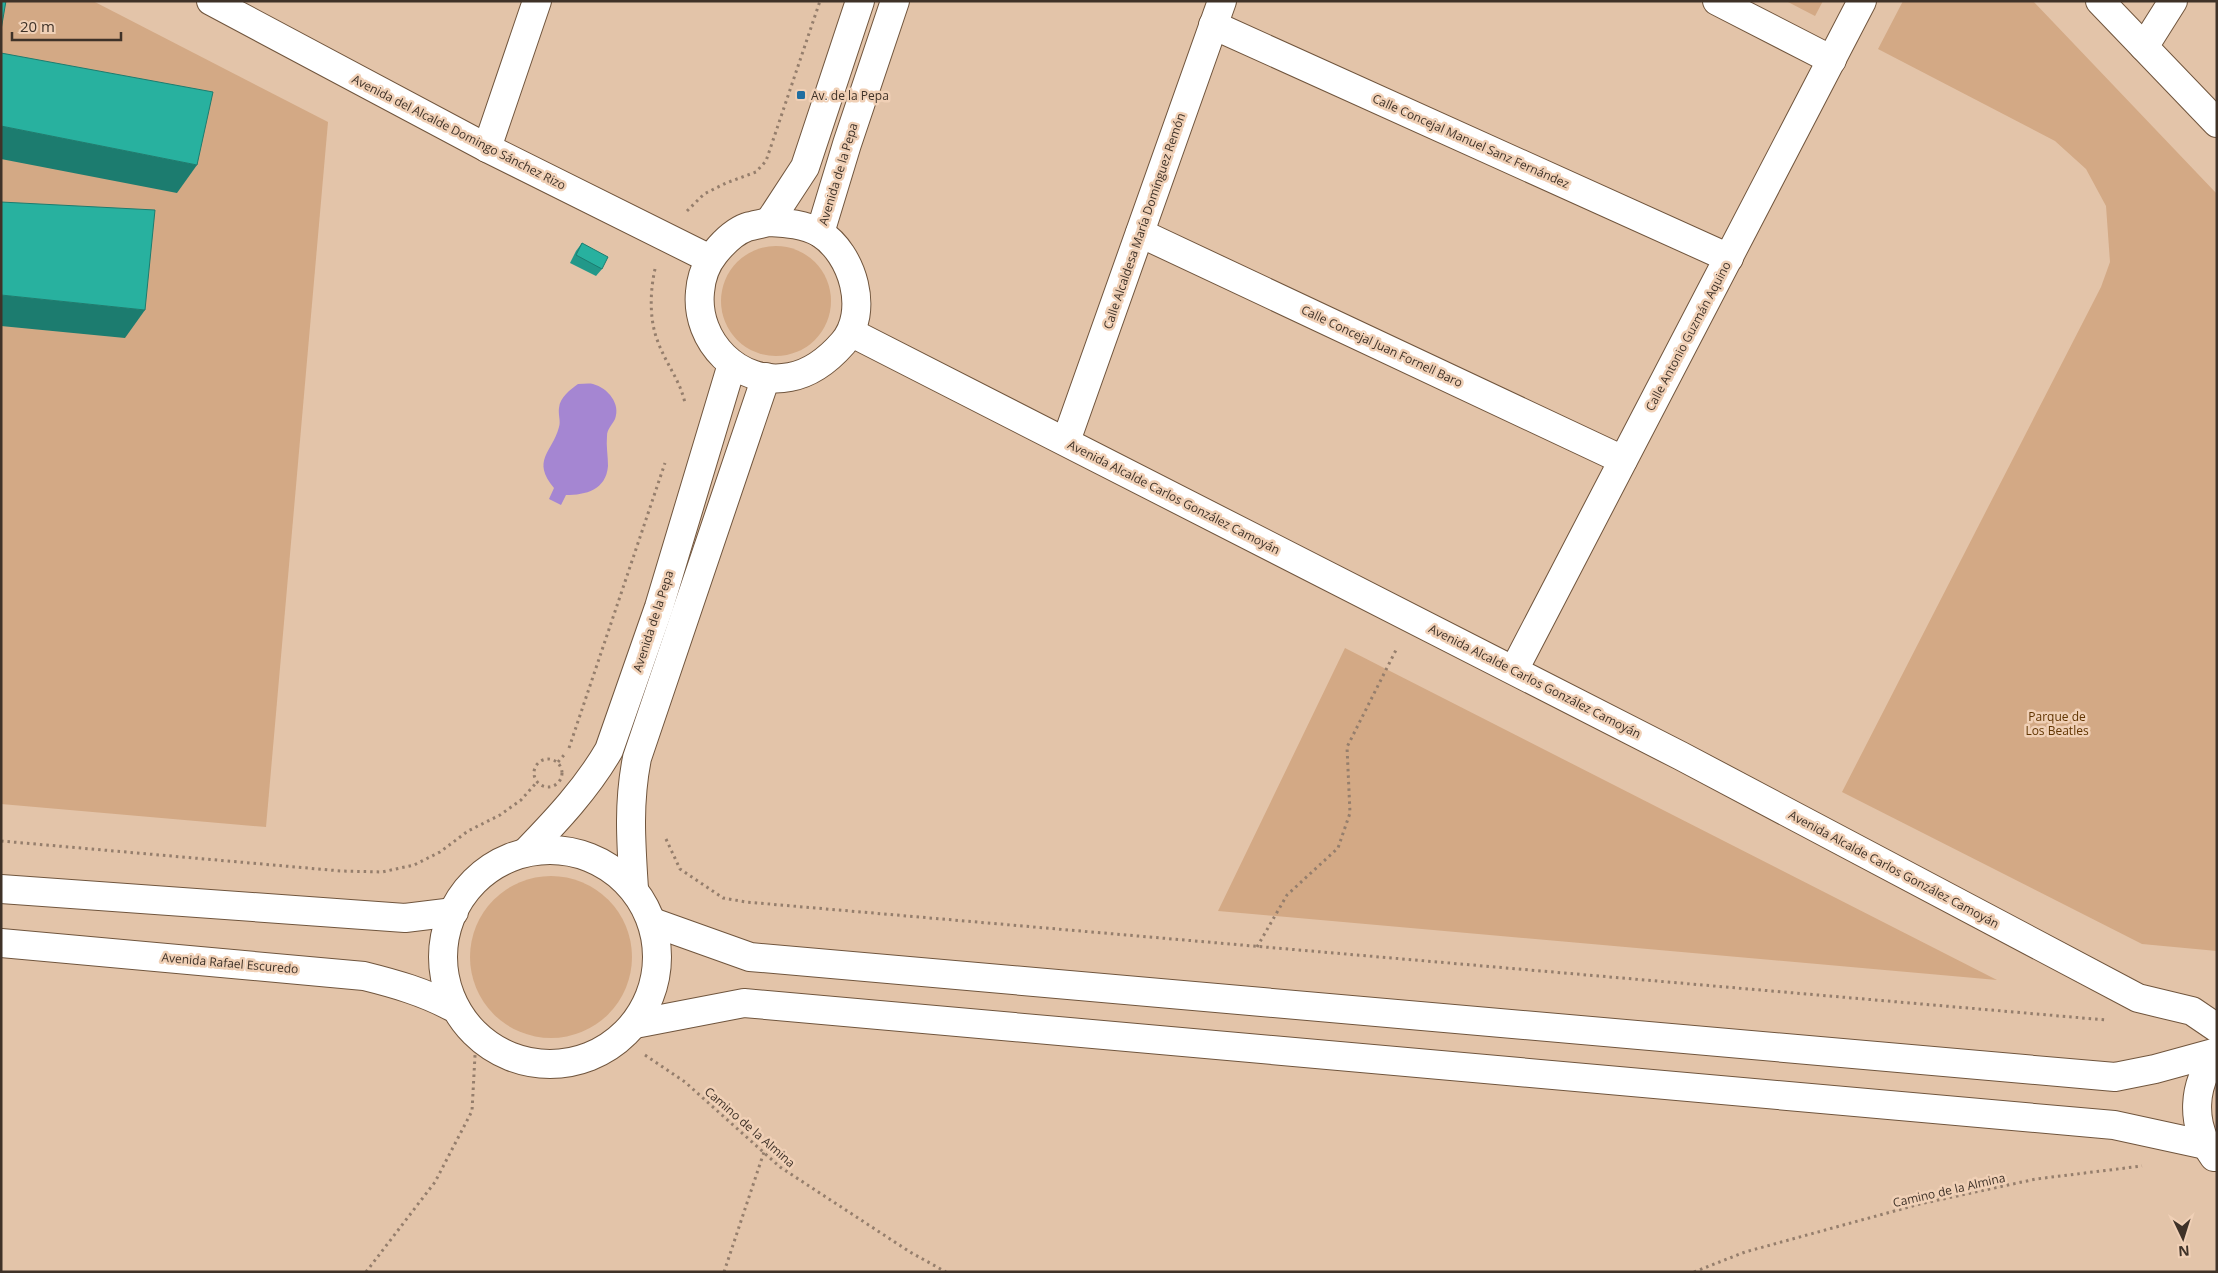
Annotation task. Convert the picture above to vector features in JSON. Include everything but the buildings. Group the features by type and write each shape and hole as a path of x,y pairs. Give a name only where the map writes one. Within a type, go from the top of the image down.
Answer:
{"street":[{"name":"Avenida del Alcalde Domingo Sánchez Rizo","path":"211,1 487,148 710,259"},
{"path":"487,148 536,1"},
{"path":"769,222 805,167 860,1"},
{"name":"Avenida de la Pepa","path":"820,234 847,144 896,1"},
{"path":"1717,1 1832,60"},
{"name":"Calle Antonio Guzmán Aquino","path":"1514,670 1862,1"},
{"path":"2100,1 2217,123"},
{"path":"2144,47 2173,1"},
{"name":"Calle Alcaldesa María Domínguez Remón","path":"1066,441 1218,13"},
{"name":"Calle Concejal Manuel Sanz Fernández","path":"1218,13 1729,258"},
{"path":"769,222 795,223 820,234 838,249 850,270 856,292 852,332 832,356 812,370 790,378 766,377 748,373 732,364 715,348 703,327 699,304 701,281 710,259 725,241 745,228 769,222"},
{"name":"Calle Concejal Juan Fornell Baro","path":"1140,233 1623,460"},
{"name":"Avenida Alcalde Carlos González Camoyán","path":"852,332 1681,756 2138,998 2192,1011 2217,1028"},
{"name":"Avenida de la Pepa","path":"526,852 558,819 597,771 609,750 659,607 732,364"},
{"path":"634,889 630,818 632,782 638,758 766,377"},
{"path":"628,1031 653,990 658,953 652,922 634,889 605,864 570,851 526,852 491,866 463,892 442,939 442,977 452,1007 476,1036 507,1057 544,1066 588,1058 628,1031 744,1003 2114,1125 2211,1153"},
{"path":"1,889 405,918 454,912"},
{"path":"652,922 750,957 2115,1077 2155,1069 2217,1052"},
{"name":"Avenida Rafael Escuredo","path":"1,943 364,976 406,986 434,997 452,1007"},
{"path":"2211,1153 2198,1127 2196,1107 2199,1086 2207,1066 2217,1052"}],"path":[{"path":"684,214 704,194 726,183 756,172 766,161 820,1"},
{"path":"656,267 651,285 652,314 657,342 682,388 685,404"},
{"path":"558,762 568,751 574,738 666,459"},
{"path":"1257,947 1287,896 1338,848 1350,813 1347,748 1413,618"},
{"path":"549,758 558,762 561,766 562,774 558,783 546,786 537,782 534,773 540,762 549,758"},
{"path":"1,841 341,871 382,872 414,865 440,852 468,831 500,815 521,800 537,782"},
{"path":"663,831 680,869 722,898 768,905 2123,1022 2131,1015 2138,998"},
{"name":"Camino de la Almina","path":"628,1031 780,1167 910,1252 946,1272"},
{"path":"366,1272 435,1182 472,1111 476,1036"},
{"path":"724,1272 764,1152"},
{"name":"Camino de la Almina","path":"1694,1272 1745,1252 1920,1204 2036,1179 2145,1166"}],"green space":[{"path":"1,1 93,1 328,122 266,827 1,804"},
{"path":"1786,1 1823,1 1815,16"},
{"name":"Parque de Los Beatles","path":"1903,1 2033,1 2217,194 2217,951 2142,944 1842,792 2101,287 2110,262 2106,206 2086,169 2055,141 1878,49"},
{"path":"776,246 797,250 815,262 827,280 831,301 827,322 815,340 797,352 776,356 755,352 737,340 725,322 721,301 725,280 737,262 755,250"},
{"path":"1345,648 1386,669 1997,980 1218,911"},
{"path":"559,876 582,882 602,894 614,906 629,933 632,957 629,981 626,988 614,1008 602,1020 575,1035 543,1038 520,1032 500,1020 488,1008 473,981 470,949 476,926 488,906 500,894 527,879"}],"shaded area":[{"path":"578,384 593,384 604,389 615,402 616,413 607,434 608,466 603,481 594,490 581,494 566,495 561,505 549,499 554,488 547,478 544,463 559,427 561,400"}],"place":[{"name":"Av. de la Pepa","path":"801,95"}]}
